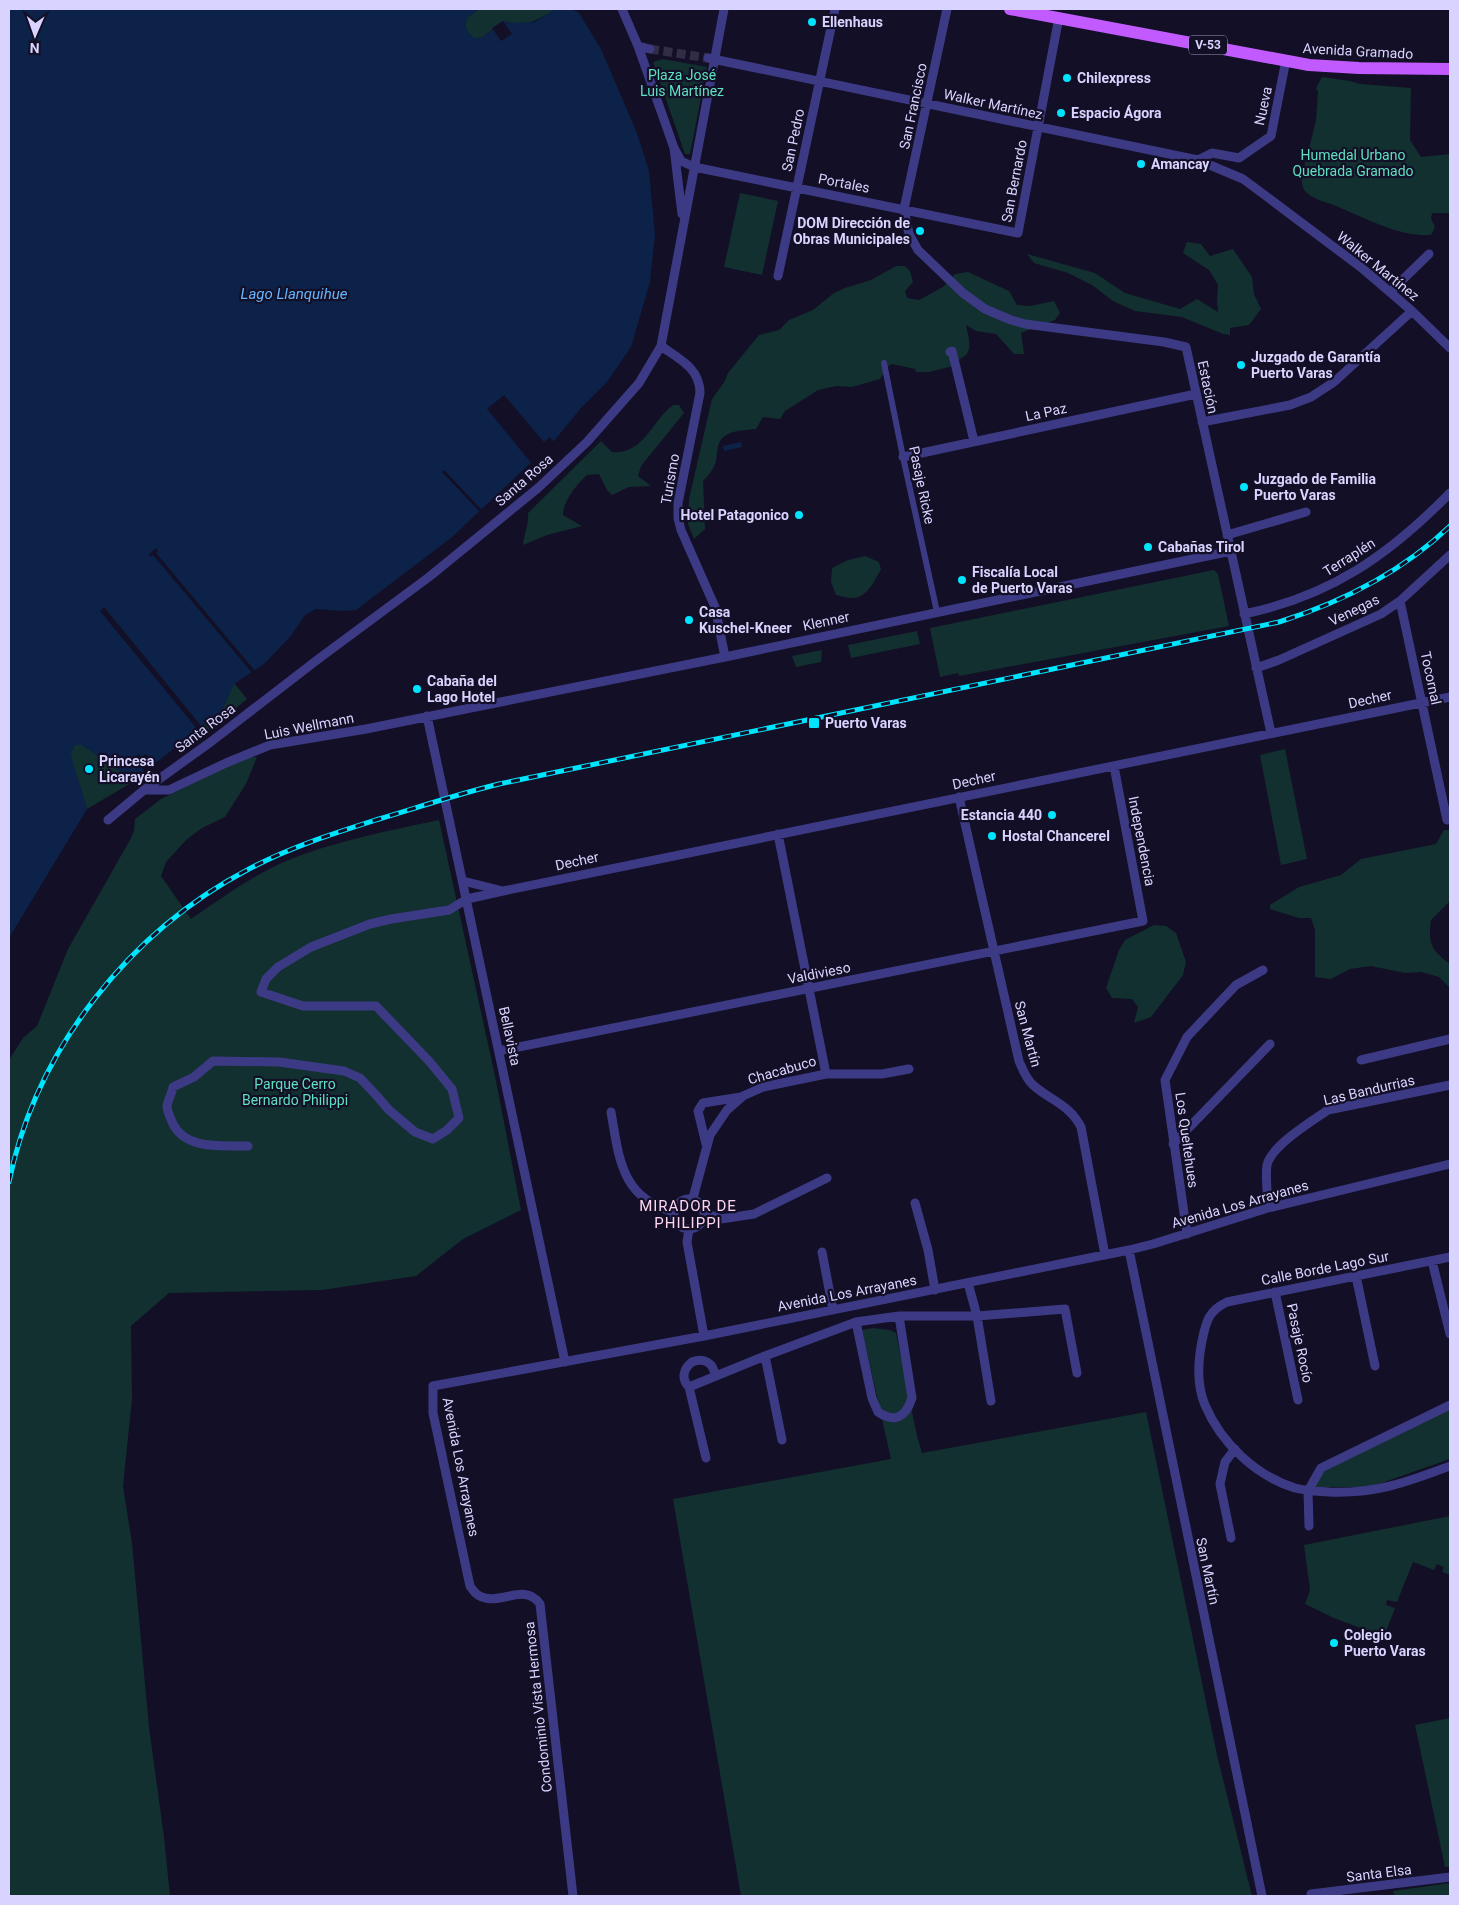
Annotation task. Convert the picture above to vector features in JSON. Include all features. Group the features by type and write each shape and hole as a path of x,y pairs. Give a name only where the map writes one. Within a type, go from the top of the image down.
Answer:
{"main road":[{"path":"1010,9 1059,17"},
{"path":"1028,9 1059,17"},
{"name":"Avenida Gramado","path":"1059,17 1309,65 1358,68 1450,68"}],"street":[{"path":"622,9 638,46 674,148 681,204 682,232"},
{"name":"Santa Rosa","path":"108,820 144,790 428,577 538,488 587,442 639,383 661,346 694,167 711,59 724,9"},
{"name":"San Pedro","path":"778,276 835,9"},
{"name":"San Francisco","path":"904,209 947,9"},
{"name":"San Bernardo","path":"1018,233 1059,17"},
{"path":"638,46 650,48"},
{"name":"Walker Martínez","path":"711,59 1198,160 1242,179 1364,270 1412,311 1450,348"},
{"name":"Nueva","path":"1198,160 1212,153 1240,158 1271,136 1286,60"},
{"name":"Portales","path":"674,148 681,161 694,167 1018,233"},
{"name":"Estación","path":"904,209 909,234 918,250 963,294 985,309 1004,318 1025,324 1164,342 1186,347 1271,733"},
{"path":"1390,292 1429,254"},
{"path":"1202,422 1290,405 1311,396 1334,382 1412,311"},
{"name":"Turismo","path":"661,346 691,368 699,382 700,393 678,503 678,518 681,530 715,607 725,657"},
{"path":"950,352 952,351 974,441"},
{"name":"Pasaje Ricke","path":"884,363 937,612"},
{"name":"La Paz","path":"903,457 1196,394"},
{"name":"Terraplén","path":"1244,614 1294,602 1356,571 1412,530 1450,493"},
{"path":"1227,535 1306,512"},
{"name":"Klenner","path":"427,716 725,657 1230,551"},
{"name":"Venegas","path":"1256,668 1279,660 1370,620 1400,601 1450,555"},
{"name":"Tocornal","path":"1400,601 1447,820"},
{"name":"Decher","path":"248,1146 213,1146 198,1144 186,1138 176,1130 170,1119 167,1106 173,1088 194,1077 213,1060 308,1065 344,1071 360,1078 389,1110 415,1132 433,1139 447,1130 459,1118 452,1089 429,1060 376,1006 303,1006 261,992 266,979 278,967 311,947 370,924 449,910 467,899 503,891 1450,697"},
{"name":"Luis Wellmann","path":"144,790 169,790 226,763 270,746 427,716"},
{"name":"Bellavista","path":"427,716 565,1362"},
{"name":"Independencia","path":"1114,766 1143,921"},
{"name":"San Martín","path":"959,797 1019,1061 1026,1077 1033,1085 1064,1105 1076,1118 1081,1127 1105,1255"},
{"name":"Chacabuco","path":"693,1198 706,1144 720,1117 743,1096 762,1087 826,1074 778,834"},
{"name":"Decher","path":"463,881 503,891"},
{"name":"Valdivieso","path":"499,1051 1143,921"},
{"name":"Los Queltehues","path":"1187,1234 1165,1080 1187,1037 1236,985 1263,970"},
{"path":"1361,1060 1450,1039"},
{"path":"1173,1144 1270,1044"},
{"path":"826,1074 882,1074 909,1069"},
{"name":"Las Bandurrias","path":"1268,1208 1267,1165 1272,1154 1311,1121 1328,1110 1450,1085"},
{"path":"706,1144 698,1110 702,1103 743,1096"},
{"path":"611,1112 619,1157 631,1184 650,1202 674,1212"},
{"name":"Avenida Los Arrayanes","path":"468,1576 433,1412 433,1386 704,1336 1129,1250 1268,1208 1450,1164"},
{"path":"705,1213 721,1219 754,1214 827,1178"},
{"path":"686,1198 693,1198 700,1202 705,1213 702,1223 694,1228 684,1228 676,1222 674,1212 680,1201 686,1198"},
{"path":"915,1203 928,1250 934,1290"},
{"path":"689,1229 687,1242 704,1336"},
{"name":"San Martín","path":"1129,1250 1262,1896"},
{"path":"822,1252 832,1310"},
{"name":"Calle Borde Lago Sur","path":"1235,1449 1212,1418 1205,1404 1202,1391 1200,1355 1209,1315 1227,1302 1450,1257"},
{"path":"1432,1261 1450,1334"},
{"path":"1356,1276 1375,1366"},
{"path":"968,1283 977,1316 991,1401"},
{"name":"Pasaje Rocío","path":"1275,1292 1298,1400"},
{"path":"689,1387 856,1322 898,1316 977,1316 1065,1309 1077,1373"},
{"path":"856,1322 872,1398 878,1412 890,1418 899,1417 908,1410 912,1398 898,1316"},
{"path":"765,1356 782,1440"},
{"path":"706,1458 689,1387 684,1380 684,1372 692,1362 701,1360 710,1364 715,1372 715,1376"},
{"path":"1309,1526 1308,1491 1321,1468 1450,1405"},
{"path":"1231,1538 1220,1484 1225,1462 1235,1449 1262,1472 1284,1484 1308,1491 1347,1492 1372,1490 1399,1484 1450,1466"},
{"name":"Condominio Vista Hermosa","path":"468,1576 470,1586 478,1595 490,1599 525,1594 536,1598 540,1604 573,1896"},
{"name":"Santa Elsa","path":"1312,1894 1450,1877"}],"green space":[{"path":"479,9 556,9 531,22 518,24 503,21 483,37 475,39 465,27 467,18"},
{"name":"Plaza José Luis Martínez","path":"663,59 707,67 690,154 685,154 653,62"},
{"name":"Humedal Urbano Quebrada Gramado","path":"1322,77 1360,84 1411,88 1410,140 1421,157 1450,154 1450,213 1432,213 1431,219 1435,227 1431,235 1407,233 1382,226 1317,199 1304,189 1302,176 1316,120 1318,92 1316,88"},
{"path":"740,193 778,201 762,275 724,267"},
{"path":"1187,242 1201,244 1210,256 1233,249 1252,277 1254,294 1261,309 1249,325 1230,328 1230,335 1223,334 1182,317 1135,311 1113,301 1092,285 1068,273 1034,263 1027,254 1095,273 1125,293 1180,309 1197,299 1218,312 1218,285 1209,270 1183,253"},
{"path":"896,266 905,266 910,271 913,282 905,291 907,298 919,300 943,287 955,274 968,272 1009,291 1017,305 1030,306 1054,301 1060,313 1055,320 1021,333 1024,354 1014,354 996,334 976,331 966,325 969,338 968,352 965,356 953,362 953,366 929,372 916,372 915,369 892,364 887,367 880,379 852,387 836,386 818,390 785,411 780,419 763,417 756,429 738,431 724,436 719,442 715,464 703,481 705,529 694,539 688,524 689,499 712,399 725,381 728,373 759,335 779,330 789,320 813,310 834,293 871,280"},
{"path":"673,405 679,405 684,413 641,466 638,476 651,486 629,487 612,495 607,490 599,474 587,475 575,488 565,504 563,515 582,526 547,535 523,545 528,513 601,441 612,452 632,448 647,435"},
{"path":"865,556 879,562 881,569 873,583 863,595 858,597 851,598 836,595 831,582 832,568 848,560"},
{"path":"1214,570 1218,574 1229,626 959,676 958,673 940,677 930,628"},
{"path":"917,631 920,644 851,658 848,645"},
{"path":"822,650 821,662 796,667 792,656"},
{"path":"234,683 247,699 208,731 198,730 222,710"},
{"path":"75,745 82,745 120,771 131,783 87,809 71,756"},
{"path":"1285,749 1307,859 1281,865 1260,755"},
{"name":"Parque Cerro Bernardo Philippi","path":"246,757 257,757 246,784 225,817 202,828 186,840 166,862 161,876 191,919 249,880 286,861 342,842 439,820 495,1076 521,1210 463,1239 416,1276 322,1290 169,1293 131,1326 132,1399 123,1486 132,1543 149,1727 170,1896 9,1896 9,1060 23,1038 37,1026 68,949 130,840 134,831 135,819 161,799"},
{"path":"1444,830 1450,830 1450,901 1431,920 1430,935 1432,946 1450,964 1450,988 1439,977 1421,972 1405,973 1371,966 1350,969 1331,979 1315,977 1315,930 1311,918 1299,918 1270,909 1270,905 1299,887 1341,875 1361,859 1436,844"},
{"path":"1154,925 1166,926 1176,933 1186,962 1183,975 1151,1017 1134,1023 1138,1007 1132,999 1112,998 1106,988 1119,950 1125,940"},
{"path":"873,1328 890,1330 896,1333 922,1453 1146,1412 1217,1755 1252,1896 741,1896 673,1499 891,1459 862,1330"},
{"path":"1450,1408 1450,1459 1370,1487 1312,1487 1324,1471"},
{"path":"1450,1516 1450,1575 1442,1572 1444,1567 1437,1564 1434,1570 1413,1562 1397,1602 1387,1600 1386,1605 1395,1608 1384,1637 1334,1618 1305,1604 1310,1590 1304,1545"},
{"path":"1450,1718 1450,1867 1445,1867 1415,1725"},
{"path":"1450,1883 1450,1896 1394,1896 1393,1891"}],"water":[{"name":"Lago Llanquihue","path":"9,9 479,9 467,18 465,27 469,34 476,39 483,37 503,21 510,23 535,22 556,9 571,9 579,13 601,49 637,133 649,171 655,235 650,282 631,347 607,382 582,407 554,441 451,538 356,610 316,609 305,615 290,637 264,664 234,684 222,710 131,783 120,771 82,745 75,745 71,756 87,809 9,938"},
{"path":"741,442 742,447 724,451 723,446"}],"pier":[{"path":"503,21 512,34 501,41 492,28"},
{"path":"504,395 544,442 550,437 555,443 532,464 487,409"},
{"path":"444,470 482,510 480,512 442,472"},
{"path":"156,548 158,551 156,553 256,672 253,674 153,555 151,557 149,554"},
{"path":"104,607 202,727 198,730 100,611"},
{"path":"139,754 141,757 146,754 155,764 146,774 134,758"}],"tunnel":[{"path":"650,49 708,58"}],"railway":[{"path":"9,1182 22,1133 41,1086 65,1041 94,999 128,960 165,925 206,895 249,869 280,854 362,824 499,784 1279,622 1326,605 1370,584 1412,558 1450,526"}],"place":[{"name":"Ellenhaus","path":"812,22"},
{"name":"Chilexpress","path":"1067,78"},
{"name":"Espacio Ágora","path":"1061,113"},
{"name":"Amancay","path":"1141,164"},
{"name":"DOM Dirección de Obras Municipales","path":"920,231"},
{"name":"Juzgado de Garantía Puerto Varas","path":"1241,365"},
{"name":"Juzgado de Familia Puerto Varas","path":"1244,487"},
{"name":"Hotel Patagonico","path":"799,515"},
{"name":"Cabañas Tirol","path":"1148,547"},
{"name":"Fiscalía Local de Puerto Varas","path":"962,580"},
{"name":"Casa Kuschel-Kneer","path":"689,620"},
{"name":"Cabaña del Lago Hotel","path":"417,689"},
{"name":"Puerto Varas","path":"814,723"},
{"name":"Princesa Licarayén","path":"89,769"},
{"name":"Estancia 440","path":"1052,815"},
{"name":"Hostal Chancerel","path":"992,836"},
{"name":"Colegio Puerto Varas","path":"1334,1643"}],"district":[{"name":"MIRADOR DE PHILIPPI","path":"688,1214"}]}
